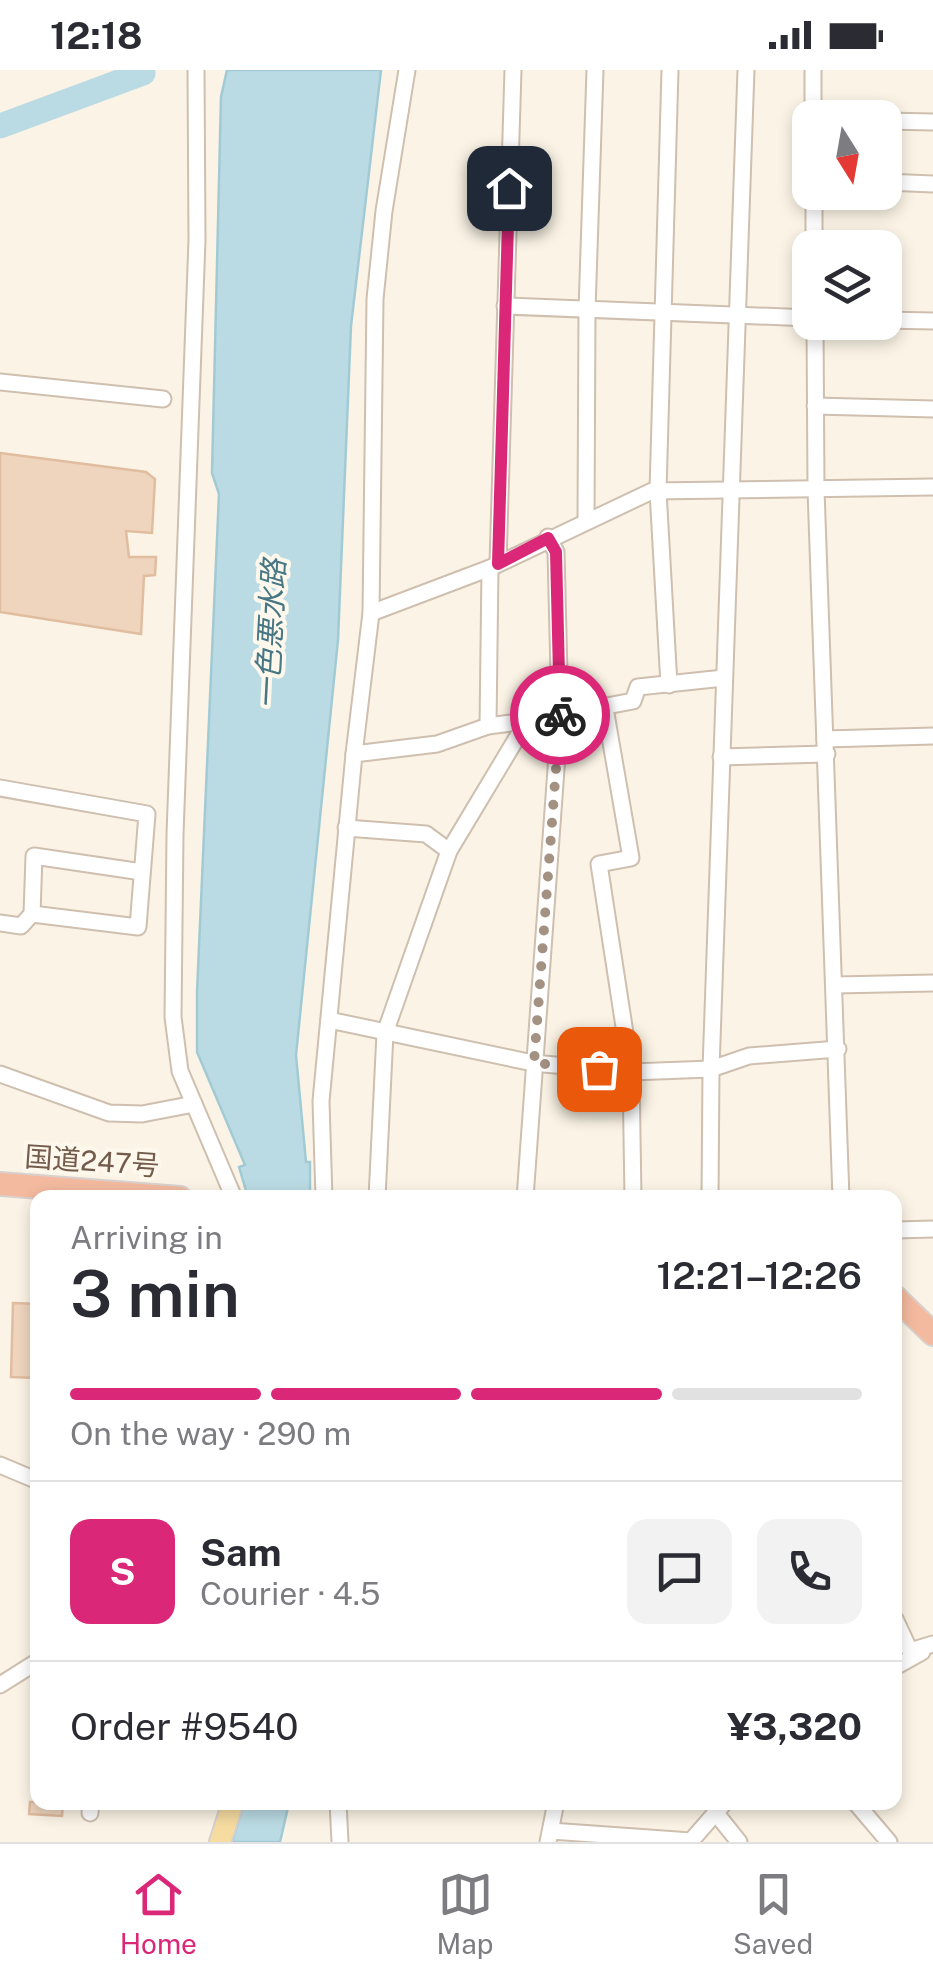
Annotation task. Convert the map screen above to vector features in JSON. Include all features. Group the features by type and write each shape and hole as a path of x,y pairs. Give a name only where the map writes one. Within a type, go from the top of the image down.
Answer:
{"highway":[{"name":"国道247号","path":"0,1184 77,1190"},
{"path":"902,1304 933,1334"}],"main road":[{"path":"220,1842 230,1810"}],"street":[{"path":"196,70 197,240 173,1017 180,1071 231,1190"},
{"path":"324,1190 321,1101 371,613 375,299 384,211 407,70"},
{"path":"488,726 514,70"},
{"path":"586,520 587,310 595,70"},
{"path":"668,685 658,491 670,70"},
{"path":"710,1190 710,1069 746,70"},
{"path":"813,70 813,100"},
{"path":"902,121 933,122"},
{"path":"902,183 933,184"},
{"path":"505,306 792,318"},
{"path":"902,320 933,321"},
{"path":"813,340 841,1190"},
{"path":"0,382 164,399"},
{"path":"816,406 933,409"},
{"path":"371,613 494,566 586,520 658,491 933,488"},
{"path":"526,1190 560,714 556,552 548,538"},
{"path":"354,754 437,744 488,726 605,708 633,701 638,687 724,678"},
{"path":"605,708 631,858 599,864 631,1072 632,1190"},
{"path":"377,1190 386,1032 449,851 527,721"},
{"path":"721,757 933,736"},
{"path":"0,788 147,814 138,927 32,914"},
{"path":"346,828 426,834 449,851"},
{"path":"0,923 20,926 32,914 34,856 142,872"},
{"path":"835,985 933,983"},
{"path":"329,1020 534,1063 631,1072 710,1069 749,1056 838,1049"},
{"path":"0,1074 109,1113 142,1114 194,1104"},
{"path":"902,1230 933,1229"},
{"path":"0,1465 30,1478"},
{"path":"902,1634 910,1651 933,1645"},
{"path":"902,1663 933,1645"},
{"path":"0,1686 30,1666"},
{"path":"338,1810 340,1842"},
{"path":"555,1810 550,1836 691,1841 718,1810"},
{"path":"721,1810 739,1842"},
{"path":"861,1810 889,1842"}],"water":[{"name":"一色悪水路","path":"227,70 381,70 351,326 338,640 296,1055 310,1190 246,1190 239,1167 245,1165 197,1052 219,494 212,473 221,97"},
{"path":"242,1810 287,1810 280,1842 232,1842"}],"building":[{"path":"0,453 146,472 155,479 152,533 126,531 129,557 156,557 155,575 144,576 141,634 0,612"},
{"path":"13,1303 30,1304 30,1378 11,1377"},
{"path":"30,1802 30,1810 62,1810 62,1816 29,1814"}],"waterway":[{"path":"0,126 143,73 142,70"}],"way so far":[{"path":"560,715 534,1063 599,1069"}],"route":[{"path":"509,188 498,564 548,538 556,552 560,715"}]}
